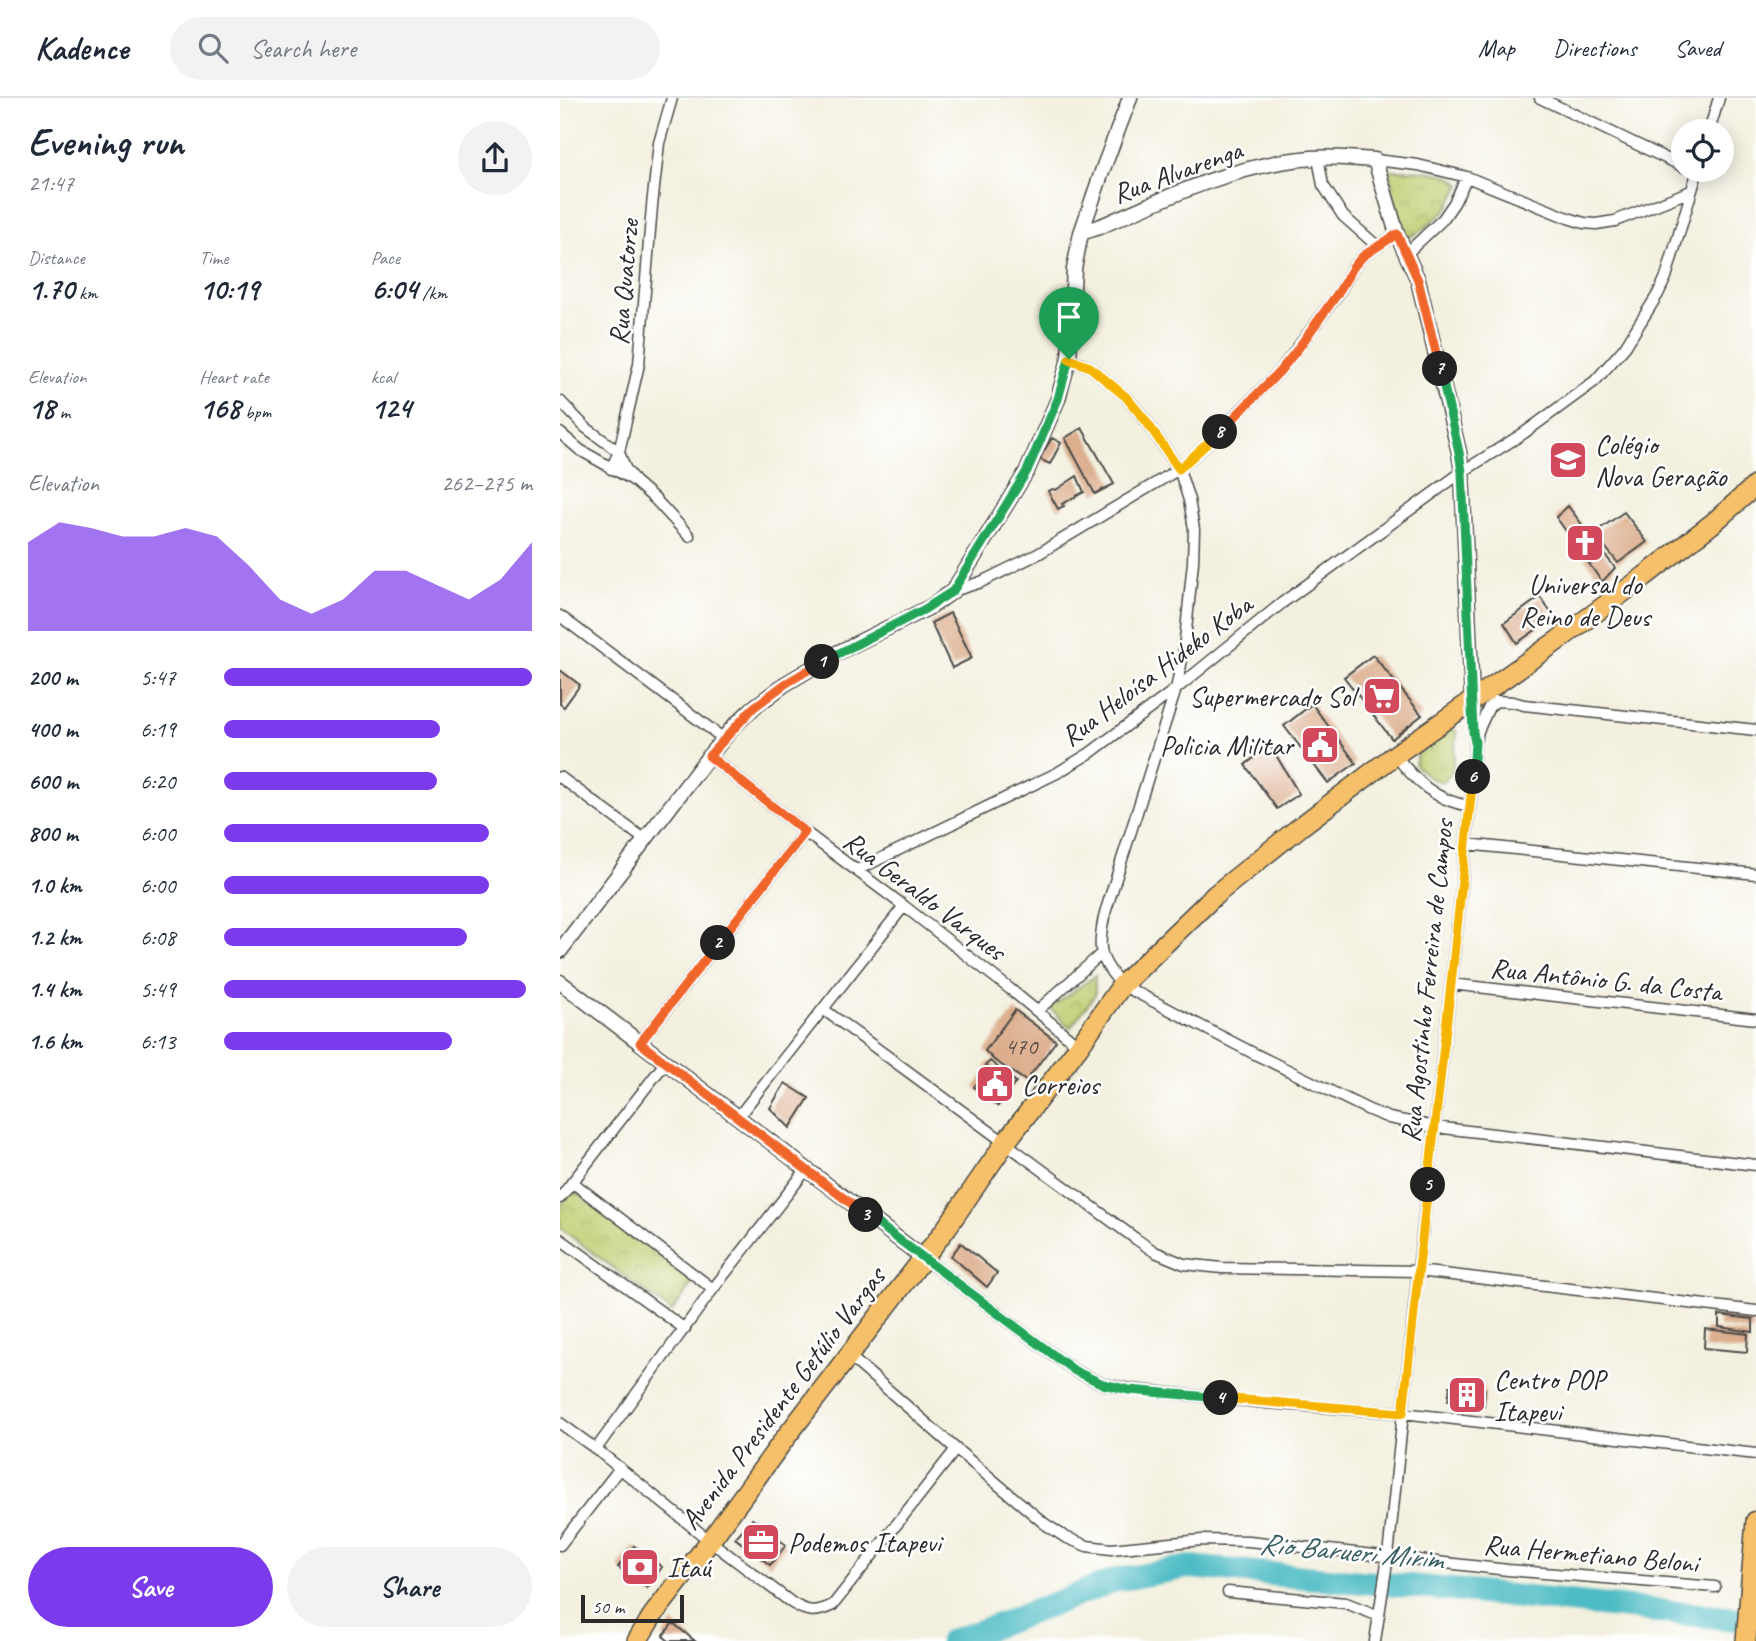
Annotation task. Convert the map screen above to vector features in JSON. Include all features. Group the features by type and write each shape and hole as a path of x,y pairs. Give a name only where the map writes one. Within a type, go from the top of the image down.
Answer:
{"highway":[{"name":"Avenida Presidente Getúlio Vargas","path":"643,1633 848,1355 945,1230 1005,1143 1122,985 1215,895 1300,827 1395,755 1480,704 1713,523 1756,485"},
{"path":"1746,1641 1756,1521"}],"street":[{"name":"Rua Quatorze","path":"611,469 620,452 639,364 659,143 672,98"},
{"path":"953,591 1027,471 1058,399 1069,359 1074,269 1081,233 1130,98"},
{"path":"1540,98 1671,161"},
{"path":"1713,119 1719,98"},
{"path":"1318,158 1324,185 1343,216 1377,246"},
{"name":"Rua Alvarenga","path":"1081,233 1099,228 1221,176 1261,166 1318,158 1376,160"},
{"path":"1376,160 1418,165 1467,177 1584,223 1597,224 1615,220 1690,191"},
{"name":"Rua Agostinho Ferreira de Campos","path":"1376,160 1397,234 1407,253 1420,291 1459,452 1480,704 1388,1556 1376,1641"},
{"path":"1407,253 1443,219 1467,177"},
{"name":"Rua Heloísa Hideko Koba","path":"858,870 1057,773 1090,753 1176,689 1282,603 1462,472 1524,433 1595,381 1625,347 1651,307 1666,277 1692,182"},
{"path":"560,951 709,756 753,708 785,684 837,653 932,606 953,591 981,582 1038,554 1179,469 1215,437 1280,371 1363,256 1397,234"},
{"path":"1069,359 1090,367 1126,397 1146,421 1179,469 1189,500 1194,529 1184,650 1176,689 1101,934 1101,954 1107,967 1122,985 1253,1053 1389,1118 1434,1127 1756,1165"},
{"path":"560,401 585,426 620,452 625,468 633,480"},
{"path":"560,433 580,450 633,480 655,499 689,536"},
{"path":"560,616 724,739"},
{"path":"1475,742 1473,732 1480,704 1496,701 1756,730"},
{"path":"1395,755 1418,782 1431,792 1460,805 1470,806"},
{"name":"Rua Geraldo Varques","path":"709,756 904,906 1079,1046"},
{"path":"560,777 644,839"},
{"path":"640,1043 805,832"},
{"path":"1466,844 1756,874"},
{"path":"738,1116 904,906"},
{"path":"1037,1011 1101,954"},
{"path":"560,982 1075,1371 1103,1384 1129,1390 1403,1413 1756,1454"},
{"name":"Rua Antônio G. da Costa","path":"1451,984 1756,1018"},
{"path":"823,1009 1136,1239 1156,1252 1184,1264 1222,1268 1418,1271 1756,1311"},
{"path":"560,1198 665,1063"},
{"path":"596,1449 713,1289 806,1170"},
{"path":"572,1182 713,1289"},
{"path":"560,1239 685,1329"},
{"path":"560,1423 792,1604 803,1610 822,1610 833,1605 956,1449 848,1355"},
{"name":"Rua Hermetiano Beloni","path":"956,1449 1045,1524 1065,1537 1087,1546 1111,1549 1223,1539 1508,1570 1715,1587"},
{"path":"560,1545 620,1468"},
{"path":"1228,1592 1346,1603 1379,1616"}],"green space":[{"path":"1389,170 1438,173 1461,185 1446,210 1408,238"},
{"path":"1451,728 1457,732 1452,772 1443,782 1430,778 1415,765 1417,754"},
{"path":"1095,976 1095,995 1070,1028 1050,1008"},
{"path":"573,1190 693,1282 672,1312 560,1228 560,1207"}],"building":[{"path":"1082,428 1114,484 1095,494 1065,438"},
{"path":"1052,438 1061,443 1050,464 1039,459"},
{"path":"1077,476 1084,492 1058,509 1048,491 1056,490"},
{"name":"Universal do Reino de Deus","path":"1568,506 1615,568 1602,582 1556,517"},
{"path":"1624,512 1647,542 1618,563 1594,533"},
{"path":"1540,597 1554,617 1517,643 1504,623"},
{"path":"950,613 972,658 952,668 931,623"},
{"name":"Supermercado Sol","path":"1373,655 1422,715 1392,739 1344,677"},
{"path":"560,670 580,685 564,707 560,704"},
{"name":"Policia Militar","path":"1312,704 1356,763 1328,783 1284,726"},
{"path":"1270,745 1299,794 1277,809 1245,765"},
{"path":"1015,1010 1056,1041 1026,1081 985,1051"},
{"name":"Correios","path":"990,1061 1016,1082 998,1106 974,1087 988,1069 985,1066"},
{"path":"785,1083 809,1098 790,1128 770,1108"},
{"path":"961,1243 997,1273 987,1287 951,1256"},
{"path":"1719,1315 1753,1319 1753,1332 1719,1327"},
{"path":"1705,1329 1748,1334 1747,1352 1704,1348"},
{"name":"Centro POP Itapevi","path":"1450,1386 1485,1389 1484,1406 1448,1401"},
{"name":"Podemos Itapevi","path":"752,1519 786,1545 770,1565 735,1538"},
{"name":"Itaú","path":"634,1546 662,1567 647,1588 618,1567"},
{"path":"673,1623 695,1641 669,1641 663,1636"}],"waterway":[{"name":"Rio Barueri Mirim","path":"951,1641 1116,1580 1189,1567 1432,1588 1756,1621"}],"place":[{"name":"Colégio Nova Geração","path":"1568,460"},
{"name":"Universal do Reino de Deus","path":"1585,543"},
{"name":"Supermercado Sol","path":"1382,696"},
{"name":"Policia Militar","path":"1320,745"},
{"name":"Correios","path":"995,1084"},
{"name":"Centro POP Itapevi","path":"1467,1395"},
{"name":"Podemos Itapevi","path":"761,1542"},
{"name":"Itaú","path":"640,1567"}],"route":[{"path":"1397,234 1418,280 1462,472 1475,742 1403,1413 1129,1390 1103,1384 1075,1371 640,1043 805,832 709,756 753,708 785,684 837,653 932,606 953,591 1027,471 1058,399 1069,359 1090,367 1126,397 1179,469 1280,371 1363,256 1397,234"}]}
